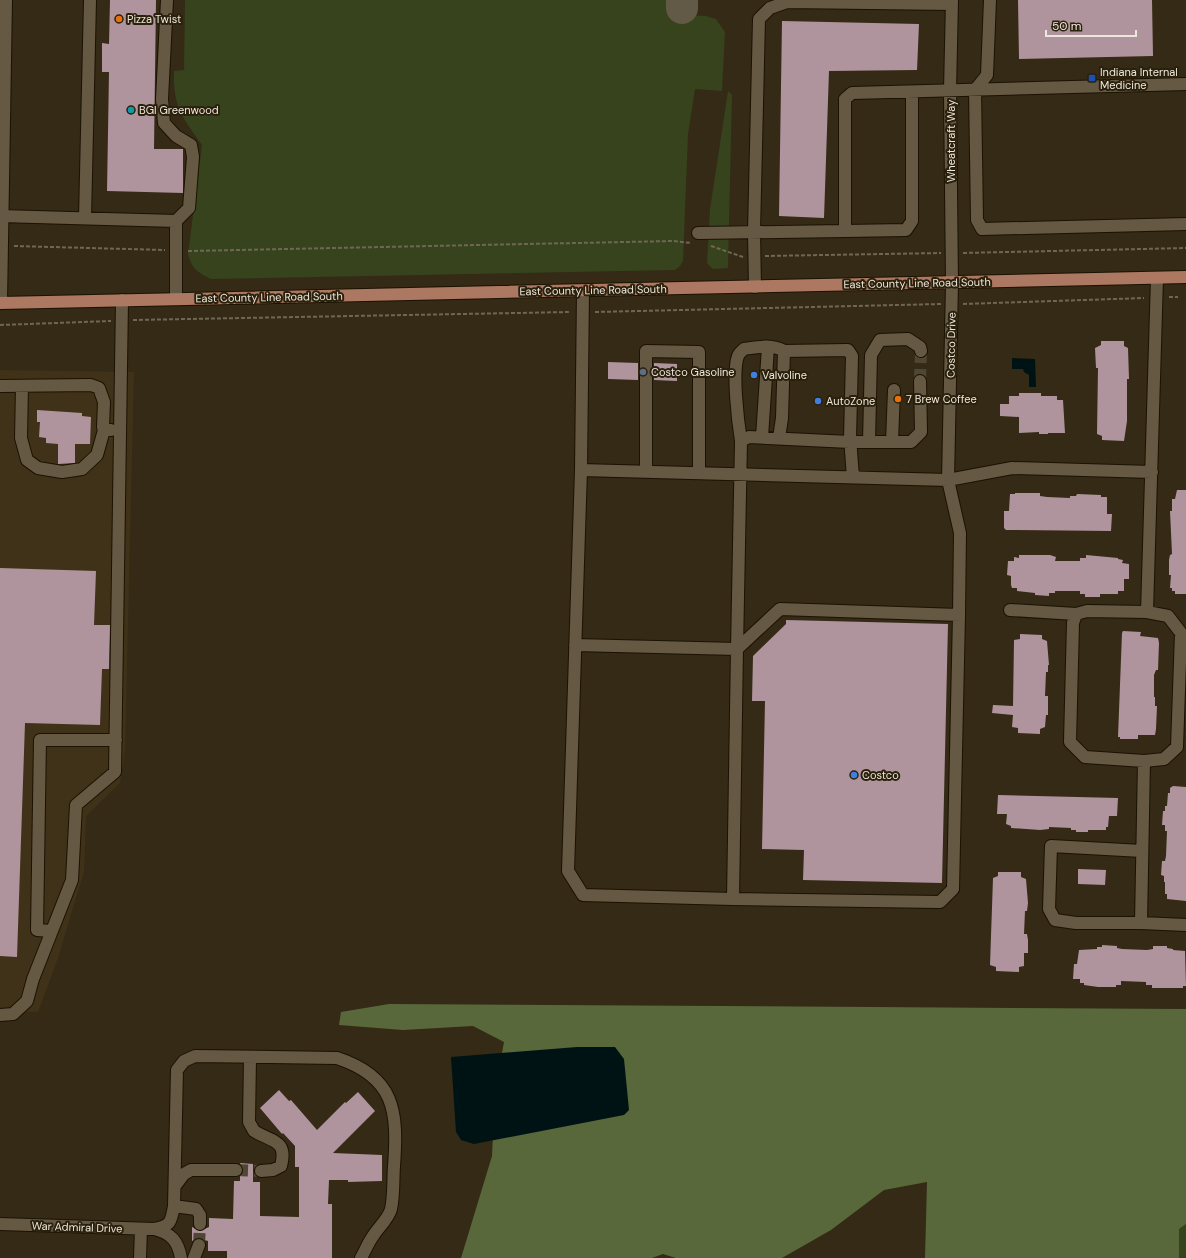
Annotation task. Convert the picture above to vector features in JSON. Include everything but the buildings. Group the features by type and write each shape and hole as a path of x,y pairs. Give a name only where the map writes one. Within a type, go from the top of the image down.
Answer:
{"main road":[{"name":"East County Line Road South","path":"0,304 122,300 1186,277"}],"street":[{"path":"0,304 2,246 3,29 6,0"},
{"path":"85,218 90,0"},
{"path":"167,0 162,99 164,123 176,136 191,145 193,157 189,208 176,221 176,299"},
{"path":"990,0 987,75 975,90 977,220 982,229 1186,224"},
{"path":"755,287 754,232 759,19 770,8 787,2 952,2"},
{"name":"Wheatcraft Way","path":"952,2 950,91 952,283"},
{"path":"845,231 845,100 852,93 1186,84"},
{"path":"697,238 754,232 906,230 912,221 912,92"},
{"path":"1,216 176,221"},
{"path":"1147,612 1157,278"},
{"name":"Costco Drive","path":"575,645 568,871 583,895 940,902 953,889 959,614 960,533 948,480 952,283"},
{"path":"583,290 581,470 575,645 737,648 780,609 959,614"},
{"path":"0,1015 13,1014 27,1001 33,979 72,880 76,805 115,772 122,300"},
{"path":"869,442 871,355 880,340 908,339 920,347 921,351"},
{"path":"762,437 768,347"},
{"path":"733,899 741,441 737,413 736,370 738,355 744,349 777,347 784,351 848,350 852,356 850,442 852,477"},
{"path":"646,472 646,351 699,352 699,473"},
{"path":"779,438 782,418 784,351"},
{"path":"741,441 749,437 762,437 850,442 911,442 921,432 920,381"},
{"path":"0,386 91,385 99,388 104,402 104,430 97,454 82,469 62,472 38,468 27,460 21,438 22,386"},
{"path":"892,442 894,390"},
{"path":"104,430 120,430"},
{"path":"581,470 948,480 1012,468 1152,472"},
{"path":"1010,610 1076,614 1087,611 1147,612 1168,616 1181,633 1177,747 1164,759 1144,761 1085,758 1070,742 1073,622 1076,614"},
{"path":"52,931 37,930 40,740 116,740"},
{"path":"1141,923 1144,761"},
{"path":"1142,851 1051,846 1049,909 1055,920 1076,923 1186,925"},
{"path":"154,1229 165,1227 171,1220 174,1206 177,1070 184,1061 195,1056 337,1058 356,1064 386,1090 393,1104 395,1157 391,1210 372,1238 361,1258"},
{"path":"250,1057 249,1122 254,1131 279,1144 284,1156 281,1166 273,1170 261,1171"},
{"path":"175,1186 184,1174 191,1170 236,1170"},
{"path":"174,1206 196,1209 200,1215 200,1224"},
{"name":"War Admiral Drive","path":"0,1224 154,1229"},
{"path":"140,1258 141,1229"},
{"path":"154,1229 166,1232 174,1238 179,1248 181,1258"},
{"path":"194,1258 199,1244"}],"path":[{"path":"2,246 176,251 388,248 673,241 697,238"},
{"path":"708,244 744,257 1186,248"}],"shaded area":[{"path":"1012,358 1035,359 1036,387 1029,387 1029,375 1024,372 1023,369 1012,369"},
{"path":"0,370 134,372 125,750 120,783 86,816 84,871 58,958 38,1012 0,1011"},
{"path":"577,1047 615,1047 624,1059 629,1110 624,1115 474,1144 461,1140 456,1132 451,1057"}],"green space":[{"path":"185,0 670,0 669,14 706,16 716,19 725,32 722,91 695,89 688,134 683,261 675,270 211,279 206,277 193,267 188,254 202,145 180,111 175,94 174,83 174,71 184,70"},
{"path":"728,91 732,95 728,268 713,269 707,263 710,209"},
{"path":"389,1004 1186,1009 1186,1224 1179,1229 1179,1258 925,1258 927,1182 884,1190 831,1230 782,1258 676,1258 663,1254 652,1258 461,1258 492,1156 495,1091 504,1042 473,1026 403,1030 339,1025 341,1012"},
{"path":"1186,1224 1186,1258 1179,1258 1179,1229"}],"taxiway":[{"path":"682,0 682,8"}],"tunnel":[{"path":"920,381 921,351"},
{"path":"236,1170 261,1171"},
{"path":"199,1245 200,1224"}],"place":[{"name":"Pizza Twist","path":"119,19"},
{"name":"Indiana Internal Medicine","path":"1092,78"},
{"name":"BGI Greenwood","path":"131,110"},
{"name":"Costco Gasoline","path":"643,372"},
{"name":"Valvoline","path":"754,375"},
{"name":"7 Brew Coffee","path":"898,399"},
{"name":"AutoZone","path":"818,401"},
{"name":"Costco","path":"854,775"}]}
